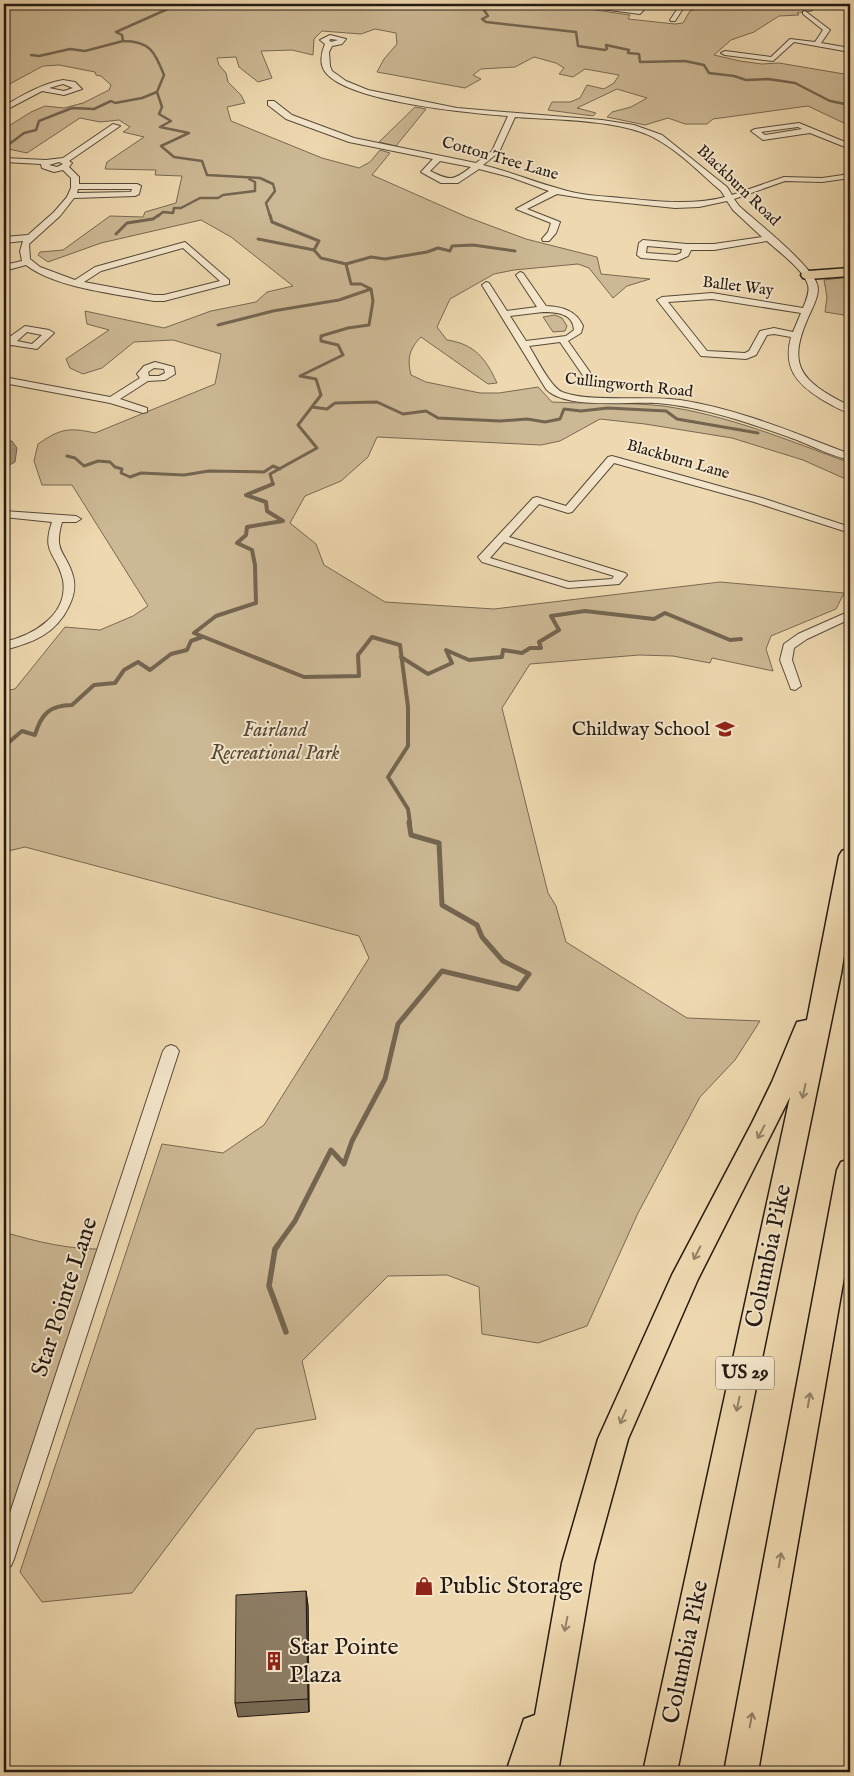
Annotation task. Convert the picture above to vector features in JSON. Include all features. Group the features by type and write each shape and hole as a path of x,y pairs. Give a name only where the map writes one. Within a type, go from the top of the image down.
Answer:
{"highway":[{"path":"808,275 850,272"},
{"name":"Columbia Pike","path":"661,1772 829,974 850,856"},
{"path":"540,1772 578,1563 613,1440 686,1275 785,1082 829,974"},
{"path":"742,1770 850,1170"},
{"path":"523,1772 560,1657"}],"street":[{"path":"587,4 640,12 646,4"},
{"path":"673,20 682,6 687,4"},
{"path":"805,13 827,30 816,44"},
{"path":"725,53 770,60 776,58 792,40 850,50"},
{"name":"Blackburn Road","path":"329,44 325,52 326,66 329,72 353,88 439,107 602,122 647,132 672,145 724,189 736,208 808,275"},
{"path":"4,110 41,89"},
{"name":"Cotton Tree Lane","path":"270,103 289,117 343,137 478,166 513,175 556,191 588,198 675,205 707,203 730,198 784,179 822,180 850,176"},
{"path":"440,157 425,172 444,181 458,180 495,152 512,114"},
{"path":"812,130 763,138 755,132 799,125 812,130 850,147"},
{"path":"65,164 116,126"},
{"path":"4,160 46,162 55,159 65,164 75,177 73,192 58,214 29,238 24,249 28,262 52,276 77,282 160,298 226,282 185,245 98,269 77,282"},
{"path":"137,186 135,194 73,192 137,186"},
{"path":"546,239 552,233 556,222 520,209 556,191"},
{"path":"4,240 29,238"},
{"path":"687,247 685,254 677,258 641,255 643,243 687,247 727,246 770,238"},
{"path":"4,268 28,262"},
{"path":"520,275 543,309"},
{"path":"808,275 814,291 793,344 792,359 800,376 817,393 850,410"},
{"name":"Cullingworth Road","path":"486,285 525,344 551,389 560,395 574,398 659,401 683,405 766,427 850,457"},
{"name":"Ballet Way","path":"796,335 774,331 763,333 753,354 746,356 704,354 662,300 712,296 806,311"},
{"path":"506,314 543,309 560,310 574,317 579,326 578,331 573,336 563,340 525,344"},
{"path":"563,340 589,378"},
{"path":"112,400 146,378"},
{"path":"4,380 112,400 144,410"},
{"name":"Blackburn Lane","path":"502,538 621,575 615,582 568,585 486,560 484,557 537,500 568,510 612,458 758,500 850,530"},
{"path":"4,514 76,519"},
{"path":"4,646 21,643 42,633 51,626 68,598 68,578 56,555 52,542 52,535 58,519"},
{"path":"795,686 786,660 788,647 805,634 837,622 850,614"},
{"name":"Star Pointe Lane","path":"4,1559 171,1051"}],"green space":[{"name":"Fairland Recreational Park","path":"4,4 507,4 510,7 555,5 630,15 628,19 675,24 683,23 690,11 712,4 824,4 815,7 812,11 797,13 799,15 779,16 754,32 731,40 714,55 740,61 762,64 779,63 850,75 850,126 808,106 713,119 707,124 685,124 668,118 645,125 607,117 612,112 631,107 647,98 617,89 577,108 596,113 593,116 548,110 552,102 570,102 580,98 587,85 604,89 614,83 619,75 585,69 573,77 559,74 564,68 556,63 534,57 515,67 481,69 473,75 481,79 465,88 377,72 384,59 397,44 396,33 375,29 361,34 322,31 314,39 313,55 292,50 261,51 272,78 258,82 239,67 236,57 217,58 219,65 226,73 228,82 241,95 245,103 227,107 231,121 322,158 359,168 370,162 380,150 390,153 372,175 467,217 526,239 597,257 601,274 650,279 627,286 613,298 589,268 578,264 514,270 494,274 450,299 437,327 447,340 465,345 478,354 484,360 497,383 488,384 421,337 410,354 411,375 426,382 480,393 499,393 538,387 552,402 649,405 687,410 735,422 850,463 850,481 803,460 732,438 600,419 560,441 541,445 377,437 368,457 341,481 305,496 290,523 316,544 324,565 385,602 494,609 720,582 844,593 836,609 771,636 766,649 773,671 712,658 710,663 673,656 639,655 530,664 502,708 548,893 556,906 566,942 687,1018 760,1021 735,1060 700,1097 638,1213 587,1326 538,1343 482,1334 479,1287 447,1275 388,1276 302,1361 316,1419 256,1429 132,1593 42,1602 20,1572 162,1144 223,1153 264,1125 369,958 359,936 25,847 4,852 4,691 15,689 65,627 100,630 133,616 148,606 72,485 42,485 34,461 38,444 59,432 78,430 95,433 215,384 221,354 173,340 134,342 102,368 83,374 70,368 66,359 109,330 87,324 85,311 164,328 211,311 256,302 267,292 293,286 231,237 201,220 101,243 48,262 38,255 40,252 63,250 110,216 143,217 145,212 176,203 182,176 155,175 156,170 105,169 107,162 144,137 123,132 130,127 119,120 100,122 80,118 27,153 4,148 4,129 31,112 45,106 64,108 83,103 109,90 111,85 101,76 96,75 95,72 59,65 43,66 4,87"},
{"path":"415,107 426,109 396,146 379,142"},
{"path":"850,277 850,316 825,312 827,297 824,280"},
{"path":"555,315 562,318 567,326 565,331 553,332 543,317"},
{"path":"4,1232 54,1245 106,1249 4,1559"}],"shaded area":[{"path":"4,441 12,441 17,448 15,462 4,468"}],"building":[{"name":"Star Pointe Plaza","path":"306,1591 308,1699 235,1703 236,1595"}],"waterway":[{"path":"123,41 122,35 116,32 179,4"},
{"path":"480,4 488,16 482,19 486,22 576,32 578,46 605,50 607,49 606,45 629,50 628,53 639,54 640,62 685,61 704,65 709,73 734,76 746,80 768,79 795,83 830,101 850,105"},
{"path":"31,55 39,56 70,49 85,51 123,41"},
{"path":"123,41 140,43 154,54 164,75 157,92"},
{"path":"8,145 24,133 36,130 39,121 72,108 94,109 111,101 115,103 142,98 157,92"},
{"path":"157,92 162,107 159,114 171,121 160,127 189,133 161,146 174,157 202,161 207,175 260,178 273,184 275,191 266,203 270,216"},
{"path":"158,216 163,212 173,213 174,208 181,208 200,198 218,198 223,195 255,191 255,182 249,179"},
{"path":"116,234 127,223 153,219 159,215"},
{"path":"270,215 272,222 319,241 314,250"},
{"path":"258,239 314,250"},
{"path":"346,264 371,257 385,259 427,252 438,248 450,251 452,246 473,245 515,251"},
{"path":"314,250 321,258 346,264"},
{"path":"346,264 351,284 361,284 371,289"},
{"path":"218,325 273,311 339,300 371,289"},
{"path":"279,469 317,448 298,425 321,395 316,379 300,376 343,355 338,345 321,341 321,336 348,328 369,325 373,301 371,289"},
{"path":"312,407 327,409 335,403 377,402 403,414 426,411 438,418 500,421 527,419 545,422 560,419 564,409 581,411 608,408 666,411 677,419 758,433"},
{"path":"67,456 75,458 84,466 98,461 110,462 115,467 122,469 121,473 130,477 141,473 184,475 209,471 264,472 273,466 279,469"},
{"path":"273,484 270,474 279,469"},
{"path":"273,484 246,495 266,502 267,511 283,521 247,527 246,535 237,543 252,550 255,565 256,603 216,616 194,633 304,677 359,676 358,655 372,637 400,645 402,657"},
{"path":"402,657 428,674 452,663 446,650 469,660 502,657 503,650 522,653 530,648 541,648 539,642 559,630 551,616 585,611 654,619 665,613 730,640 741,639"},
{"path":"4,743 8,743 22,731 35,735 40,721 48,712 64,705 72,705 94,685 115,683 124,670 138,662 150,670 171,654 187,650 191,641 202,637"},
{"path":"402,657 408,707 408,746 388,777 408,809 410,823"},
{"path":"277,1246 295,1221 331,1150 344,1164 352,1141 385,1079 398,1024 442,971 518,989 529,974 503,961 482,937 477,925 442,905 439,843 411,835 409,822"},
{"path":"278,1245 275,1249 269,1286 286,1332"}],"place":[{"name":"Childway School","path":"725,729"},
{"name":"Public Storage","path":"424,1586"},
{"name":"Star Pointe Plaza","path":"274,1661"}]}
